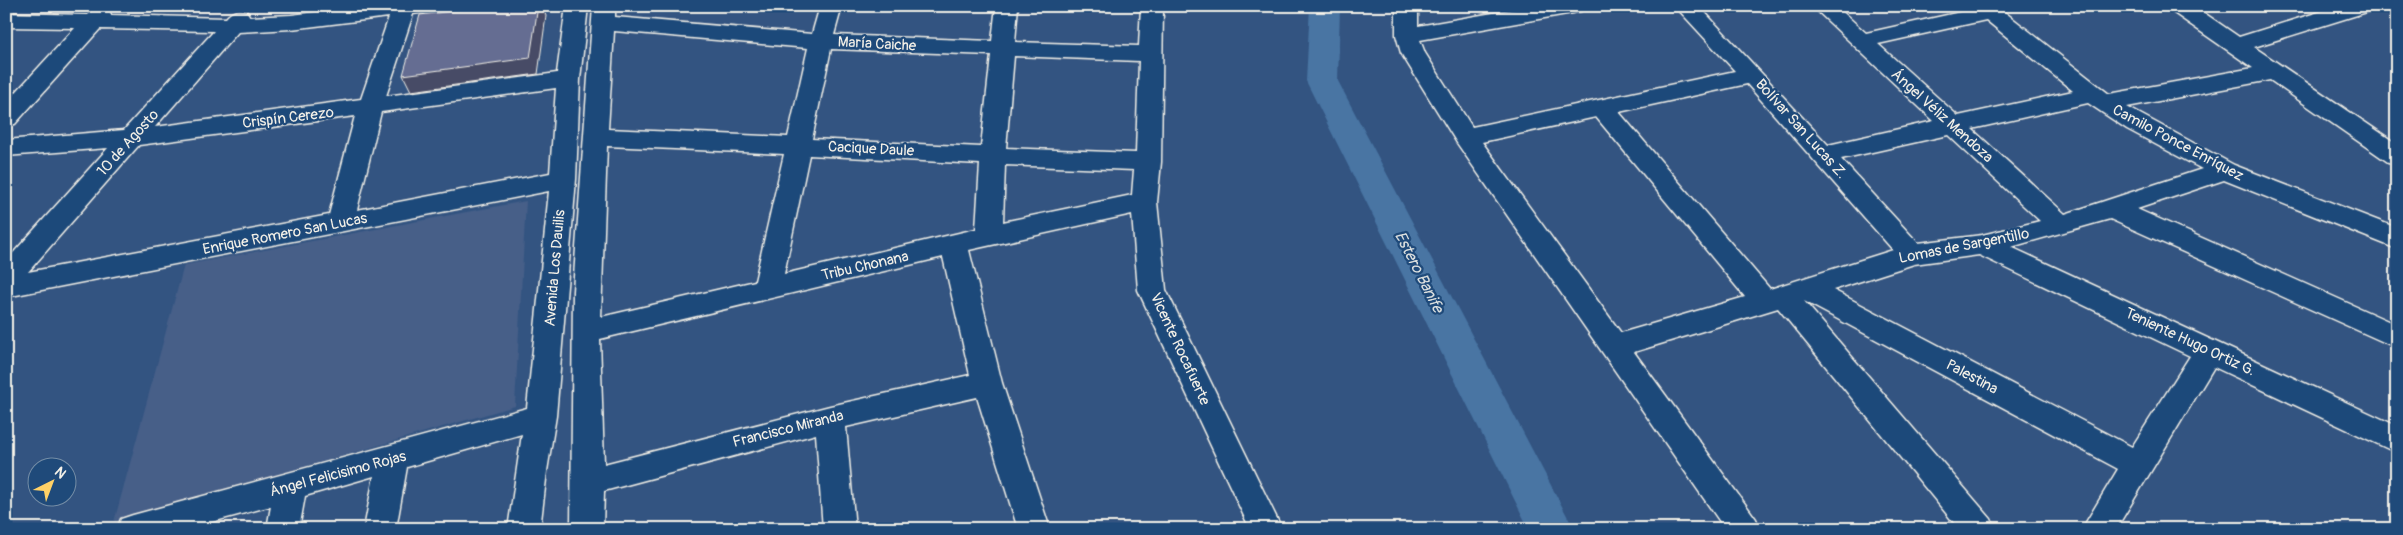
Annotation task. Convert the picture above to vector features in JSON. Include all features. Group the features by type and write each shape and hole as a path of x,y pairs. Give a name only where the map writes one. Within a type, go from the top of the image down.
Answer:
{"street":[{"name":"10 de Agosto","path":"6,279 249,6"},
{"name":"Avenida Los Dauilis","path":"524,529 530,471 542,416 563,180 568,78 577,6"},
{"path":"767,290 821,42 831,6"},
{"path":"989,235 993,157 1007,6"},
{"name":"Vicente Rocafuerte","path":"1152,6 1148,162 1144,202 1152,290 1266,529"},
{"path":"1407,6 1407,34 1413,53 1466,136 1744,529"},
{"path":"1407,34 1528,10 1573,6"},
{"name":"Bolívar San Lucas Z.","path":"1686,6 1752,74 1912,254"},
{"name":"Ángel Véliz Mendoza","path":"1823,6 2061,225"},
{"path":"2179,6 2272,72 2397,156"},
{"path":"2236,45 2362,6"},
{"path":"6,20 101,14 232,25 291,22 410,7 370,107 340,224"},
{"path":"1860,41 1986,9"},
{"name":"Camilo Ponce Enríquez","path":"1986,9 2099,98 2136,123 2225,171 2397,239"},
{"path":"6,118 101,14"},
{"name":"Avenida Los Dauilis","path":"587,529 590,481 586,331 603,15"},
{"name":"María Caiche","path":"603,15 821,42 1151,54"},
{"path":"1824,154 1951,125 2099,98 2272,72"},
{"path":"1466,136 1752,74"},
{"name":"Crispín Cerezo","path":"6,148 132,138 370,107 568,78"},
{"path":"1601,107 1785,295 1979,529"},
{"name":"Cacique Daule","path":"595,137 798,145 993,157 1148,162"},
{"name":"Lomas de Sargentillo","path":"1616,346 1912,254 1982,246 2061,225 2225,171"},
{"name":"Enrique Romero San Lucas","path":"6,288 563,180"},
{"name":"Tribu Chonana","path":"586,331 767,290 989,235 1144,202"},
{"path":"2110,208 2397,337"},
{"path":"954,245 987,383 1034,529"},
{"name":"Teniente Hugo Ortiz G.","path":"1982,246 2209,350 2397,440"},
{"name":"Palestina","path":"1785,295 2138,465"},
{"path":"2098,529 2209,350"},
{"name":"Francisco Miranda","path":"590,481 830,418 987,383"},
{"name":"Ángel Felicisimo Rojas","path":"133,529 182,522 291,488 542,416"},
{"path":"830,418 839,529"},
{"path":"380,529 393,459"},
{"path":"530,471 536,529"},
{"path":"282,529 291,488"}],"shaded area":[{"path":"526,201 515,406 114,522 184,265"}],"building":[{"path":"493,6 538,6 530,58 403,75 420,15"}],"waterway":[{"name":"Estero Banife","path":"1325,6 1322,81 1552,529"}]}
